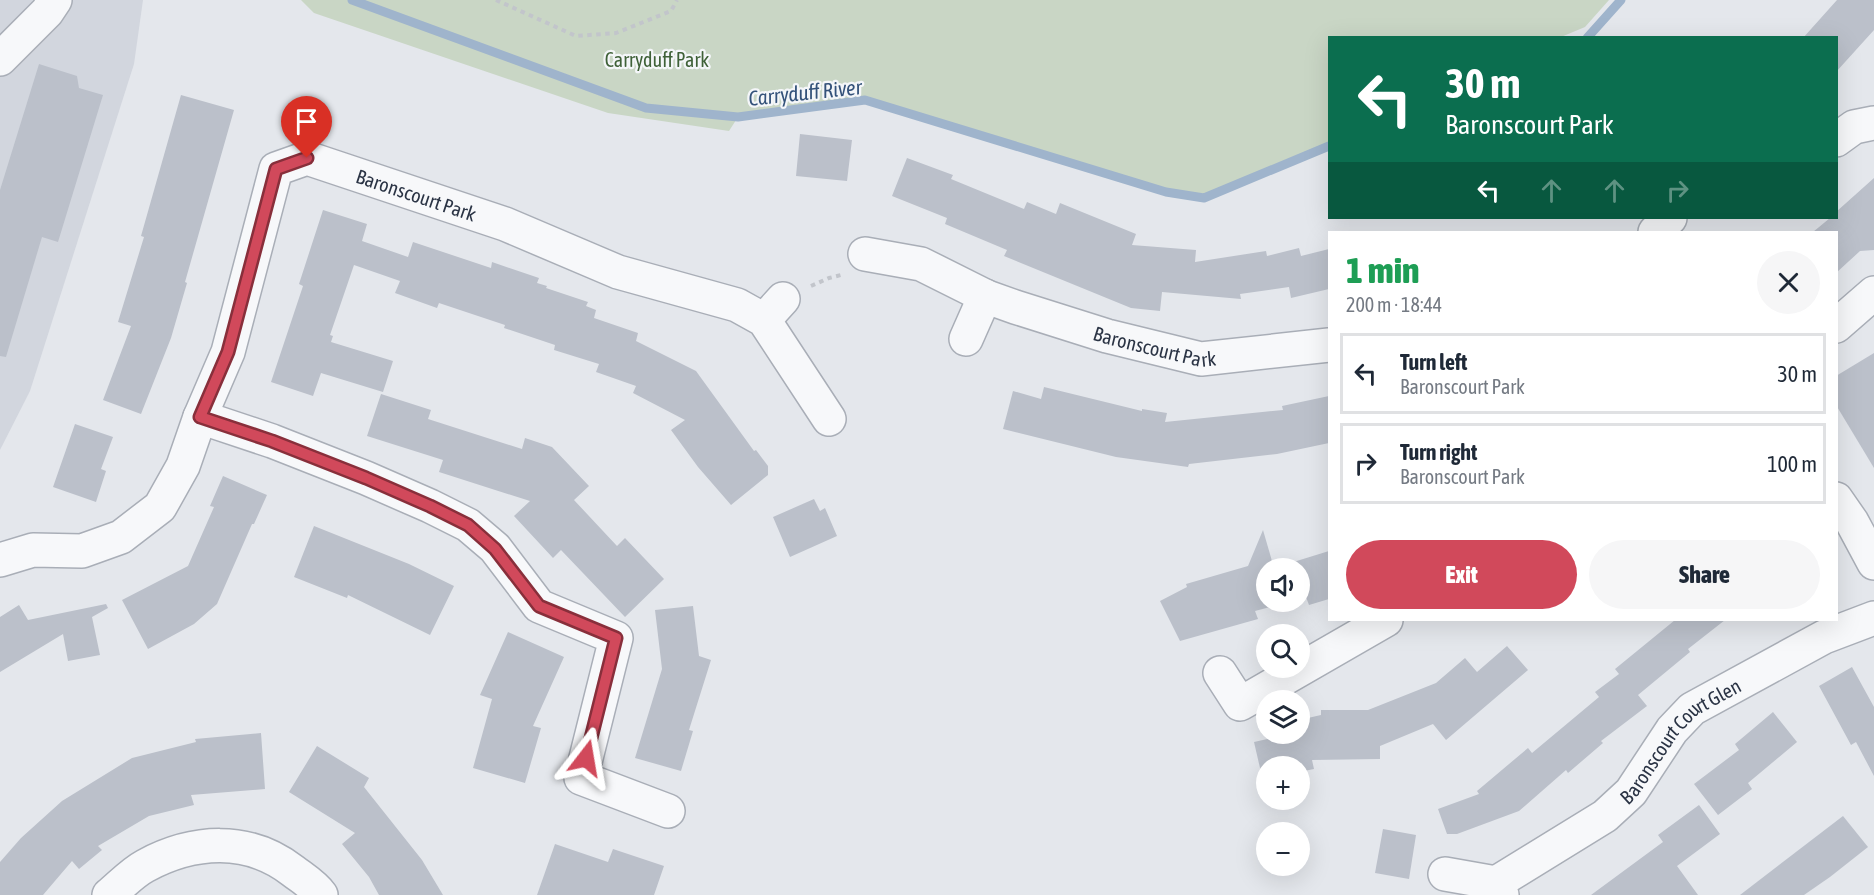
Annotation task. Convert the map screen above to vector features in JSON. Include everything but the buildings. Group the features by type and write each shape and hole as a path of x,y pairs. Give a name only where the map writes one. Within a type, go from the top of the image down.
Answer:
{"street":[{"path":"0,59 47,12 55,0"},
{"path":"1838,139 1854,127 1874,123"},
{"name":"Baronscourt Park","path":"200,417 228,352 276,169 307,158 505,224 618,273 737,305 773,309 829,419"},
{"path":"1656,231 1669,219"},
{"name":"Baronscourt Park","path":"865,254 921,264 985,296 1015,307 1107,336 1201,359 1328,345"},
{"path":"1838,324 1874,293"},
{"path":"966,339 985,296"},
{"path":"0,560 33,550 82,550 121,537 160,507 183,466 200,417 272,441 366,478 468,525 495,549 539,606 616,638 581,778 668,811"},
{"path":"1838,502 1852,522 1874,563"},
{"name":"Baronscourt Court Glen","path":"1445,874 1499,889 1605,816 1631,792 1672,730 1692,710 1824,637 1874,618"},
{"path":"1220,673 1240,704 1384,621"},
{"path":"109,895 143,867 173,853 209,845 243,847 279,860 321,895"}],"path":[{"path":"496,0 576,36 616,33 671,10 677,0"},
{"path":"773,309 829,278 867,270 865,254"}],"shaded area":[{"path":"0,0 143,0 134,64 30,391 0,450"}],"green space":[{"name":"Carryduff Park","path":"301,0 1609,0 1585,27 1563,36 1328,36 1328,142 1204,198 1166,192 865,100 738,117 729,131 608,113 314,13"}],"waterway":[{"name":"Carryduff River","path":"352,0 646,108 738,117 865,100 1166,192 1204,198 1328,146"},
{"name":"Carryduff River","path":"1589,36 1621,0"}],"route":[{"path":"307,158 276,169 228,352 200,417 272,441 366,478 468,525 495,549 539,606 616,638 586,758"}]}
